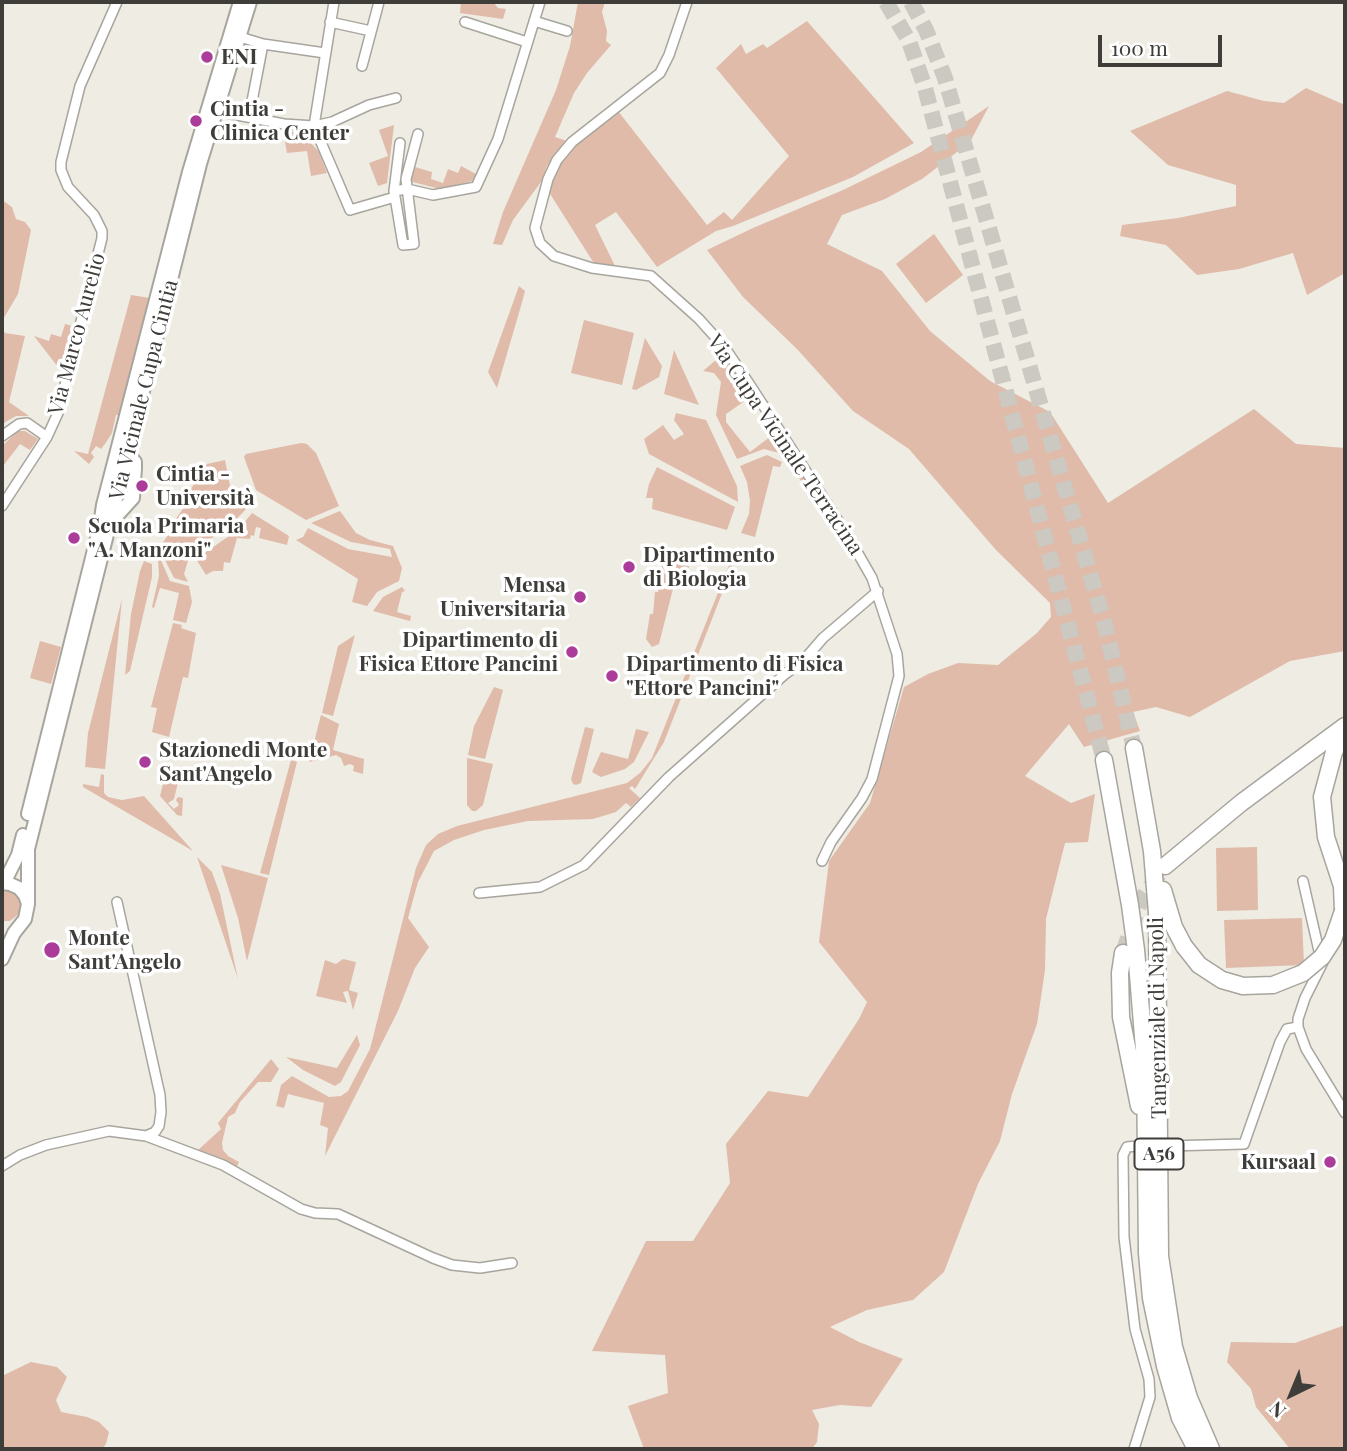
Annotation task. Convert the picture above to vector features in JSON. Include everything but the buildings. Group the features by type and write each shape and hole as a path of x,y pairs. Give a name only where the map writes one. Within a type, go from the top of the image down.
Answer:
{"highway":[{"path":"1165,866 1241,803 1345,726"},
{"path":"1152,851 1167,906 1184,946 1199,965 1222,980 1242,986 1273,985 1303,974 1322,957 1333,940 1343,911 1342,886 1326,837 1322,797 1331,759 1345,732"},
{"name":"Tangenziale di Napoli","path":"1134,748 1152,851 1157,913 1160,1256 1174,1347 1189,1398 1211,1449"},
{"name":"Tangenziale di Napoli","path":"1104,760 1136,950 1145,1061 1141,1141 1151,1297 1165,1366 1180,1418 1196,1449"},
{"path":"1124,953 1120,973 1121,1017 1141,1141"}],"main road":[{"name":"Via Vicinale Cupa Cintia","path":"20,926 25,919 28,904 28,849 111,514 189,172 240,2"},
{"name":"Via Vicinale Cupa Cintia","path":"3,883 18,855 100,526 133,498 135,462 128,454 216,110 250,2"},
{"path":"3,883 19,888 28,904"},
{"path":"2,931 14,930 20,926"},
{"path":"2,958 20,926"}],"street":[{"name":"Via Marco Aurelio","path":"2,506 47,437 58,413 102,238 102,231 94,215 68,187 61,170 61,162 79,89 117,2"},
{"path":"334,2 314,126 350,210 396,198 407,188"},
{"path":"362,66 379,2"},
{"path":"407,188 433,194 476,187 498,139 540,2"},
{"name":"Via Cupa Vicinale Terracina","path":"687,2 660,73 572,142 557,160 548,179 535,228 545,249 562,260 592,268 651,276 699,319 750,385 848,536 878,591 897,654 899,676 872,779 831,842 822,861"},
{"path":"534,21 567,32"},
{"path":"330,22 371,31"},
{"path":"465,22 527,42"},
{"path":"240,37 263,44 325,53"},
{"path":"249,117 263,44"},
{"path":"216,110 284,124 314,126 348,116 369,105 396,98"},
{"path":"400,143 396,198 403,245 414,244 406,179 418,134"},
{"path":"396,198 409,205"},
{"path":"2,436 19,424 27,424 47,437"},
{"path":"479,893 540,887 584,865 669,777 803,661 823,638 878,591"},
{"path":"1303,881 1319,951"},
{"path":"117,902 160,1095 159,1126 155,1132 146,1136"},
{"path":"1323,962 1305,998 1298,1027 1306,1049 1345,1114"},
{"path":"1168,1146 1244,1144 1280,1042 1287,1029 1298,1027"},
{"path":"2,1166 20,1155 46,1145 96,1134 117,1132 146,1136 222,1165 301,1209 338,1214 452,1265 480,1268 512,1263"},
{"path":"1134,1449 1150,1397 1149,1380 1135,1329 1124,1237 1123,1156 1127,1147 1141,1141"}],"shaded area":[{"path":"461,2 493,2 498,8 506,9 503,19 460,13"},
{"path":"578,2 605,2 602,12 607,31 606,41 611,45 574,93 555,137 567,141 547,166 541,182 513,220 502,245 493,244 503,212 556,90 570,46"},
{"path":"807,21 914,143 853,177 716,231 657,267 616,212 595,225 616,268 595,265 547,189 568,150 618,111 707,225 724,212 732,220 789,156 716,68 741,44 746,54 763,44 767,48"},
{"path":"1306,88 1345,105 1345,273 1307,295 1293,253 1239,269 1197,275 1166,245 1120,236 1122,225 1178,218 1236,206 1236,185 1168,165 1130,131 1227,91 1264,101 1284,103"},
{"path":"989,106 970,142 922,179 885,199 842,215 827,244 882,271 930,331 990,381 1050,412 1108,503 1254,409 1296,444 1345,448 1345,651 1290,661 1190,717 1156,707 1133,712 1140,731 1084,747 1069,724 1025,776 1071,803 1095,794 1088,842 1065,843 1046,919 1045,970 1037,1024 1012,1094 1000,1141 978,1184 944,1272 913,1300 867,1310 830,1327 903,1359 871,1407 840,1405 812,1410 819,1424 817,1442 812,1449 644,1449 628,1406 668,1393 665,1355 592,1351 646,1241 693,1241 730,1183 726,1144 768,1091 808,1097 859,1019 867,1002 819,942 829,861 870,803 904,687 928,674 958,663 998,665 1037,633 1051,617 1050,603 996,550 909,449 853,411 797,349 743,297 707,250 921,152"},
{"path":"394,125 387,183 378,186 369,163 388,156 379,130"},
{"path":"283,131 302,133 319,152 327,173 311,176 307,151 287,153"},
{"path":"461,166 476,174 472,181 440,189 409,181 415,167 432,172 431,179 443,183 448,169 458,173"},
{"path":"2,200 12,207 16,219 25,222 31,230 18,294 2,321"},
{"path":"934,234 963,275 926,303 896,264"},
{"path":"519,286 525,291 497,388 488,372"},
{"path":"131,295 150,298 120,415 116,415 112,433 105,444 101,449 96,446 91,453 94,457 89,464 74,451 88,454"},
{"path":"584,320 634,333 622,385 571,373"},
{"path":"65,324 73,326 61,371 34,336 49,341 51,334 61,337"},
{"path":"2,329 5,333 25,336 9,402 29,416 16,416 2,424"},
{"path":"645,338 662,366 659,377 636,390 632,389"},
{"path":"674,350 699,405 664,394"},
{"path":"723,354 752,396 726,414 726,422 750,452 775,433 831,520 823,520 823,514 786,458 779,453 764,449 737,459 716,415 721,382 714,373 703,371"},
{"path":"676,413 706,420 737,486 738,502 649,454 644,439 663,425 674,440 684,434 674,420"},
{"path":"18,431 25,431 38,439 30,450 20,444 3,466 2,446"},
{"path":"307,444 316,453 339,506 306,520 256,490 244,457 246,454"},
{"path":"767,455 782,462 780,467 773,466 755,537 741,533 749,514 750,501 747,482 740,466"},
{"path":"225,460 233,501 246,509 228,528 190,554 184,574 188,582 174,578 159,548 189,500 187,495 207,464"},
{"path":"657,467 735,507 727,530 652,509 653,498 646,498"},
{"path":"340,511 356,533 393,546 402,568 399,581 377,592 367,606 352,602 358,579 296,540 303,537 308,528 348,549 392,557 390,549 351,542 311,523"},
{"path":"252,513 289,536 287,545 259,538 261,528 256,527 254,536 251,535 250,539 237,538 230,563 224,562 223,571 213,571 206,575 196,559 239,529"},
{"path":"157,551 170,581 189,586 192,602 186,623 173,620 179,593 160,588 154,608 152,607 159,576 158,559 154,554"},
{"path":"733,555 737,555 664,742 635,789 632,786 629,788 640,798 631,807 626,803 616,812 593,819 528,821 484,830 454,840 434,851 418,882 408,918 429,947 415,968 398,1011 325,1156 328,1128 320,1125 324,1103 288,1094 284,1108 276,1106 281,1085 292,1076 329,1097 341,1096 348,1091 370,1049 416,868 426,845 438,834 457,826 627,783 640,773 652,758"},
{"path":"144,561 152,564 152,577 130,671 125,675 131,614"},
{"path":"671,561 689,566 688,572 678,569 659,644 652,647 646,639 650,614 653,614 655,592 658,592 663,563 667,565"},
{"path":"402,587 405,591 402,592 397,612 411,616 410,621 373,611 383,597"},
{"path":"122,599 105,769 85,767 88,733"},
{"path":"173,623 196,633 188,678 183,677 169,737 152,732 157,708 151,707"},
{"path":"355,635 333,716 322,713 338,646"},
{"path":"40,641 61,647 51,684 30,678"},
{"path":"494,687 503,690 485,759 468,755 474,726"},
{"path":"321,715 339,724 333,750 364,759 363,774 353,771 354,766 350,764 344,766 341,758 336,755 309,762"},
{"path":"585,727 594,729 581,783 576,785 571,779"},
{"path":"636,729 649,732 634,762 625,769 601,777 592,772 601,752 628,759"},
{"path":"467,758 493,764 483,805 476,811 472,811 467,805"},
{"path":"291,760 297,762 269,875 260,873"},
{"path":"182,766 174,799 168,803 174,809 179,805 176,800 178,797 183,798 182,816 177,815 160,796 165,776"},
{"path":"101,774 104,775 104,793 108,797 122,800 144,796 193,851 83,787 83,784 99,787"},
{"path":"1257,847 1258,910 1217,911 1216,848"},
{"path":"197,857 212,872 220,894 238,979"},
{"path":"221,865 268,878 247,961 238,918"},
{"path":"2,890 17,894 22,904 20,913 10,921 2,921"},
{"path":"1302,918 1304,965 1226,968 1224,920"},
{"path":"343,959 356,962 349,990 358,993 353,1010 348,991 343,992 347,1003 316,996 325,960 336,964"},
{"path":"357,1035 360,1045 341,1082 335,1086 303,1070 286,1057 337,1068"},
{"path":"271,1059 279,1069 271,1082 258,1082 240,1102 235,1113 228,1117 223,1150 239,1162 236,1168 197,1151 221,1129 218,1123"},
{"path":"1345,1325 1345,1449 1290,1449 1256,1407 1251,1389 1227,1362 1231,1342 1295,1343"},
{"path":"31,1362 57,1367 67,1377 56,1400 61,1412 99,1422 109,1432 102,1449 2,1449 2,1376"}],"tunnel":[{"path":"886,2 909,41 925,88 1104,760"},
{"path":"911,2 926,30 945,78 1105,625 1134,748"},
{"path":"1123,953 1141,900 1159,874"}],"place":[{"name":"ENI","path":"207,57"},
{"name":"Cintia - Clinica Center","path":"196,121"},
{"name":"Cintia - Università","path":"142,486"},
{"name":"Scuola Primaria \"A. Manzoni\"","path":"74,538"},
{"name":"Dipartimento di Biologia","path":"629,567"},
{"name":"Mensa Universitaria","path":"580,597"},
{"name":"Dipartimento di Fisica Ettore Pancini","path":"572,652"},
{"name":"Dipartimento di Fisica \"Ettore Pancini\"","path":"612,676"},
{"name":"Stazionedi Monte Sant'Angelo","path":"145,762"},
{"name":"Monte Sant'Angelo","path":"52,950"},
{"name":"Kursaal","path":"1330,1162"}]}
